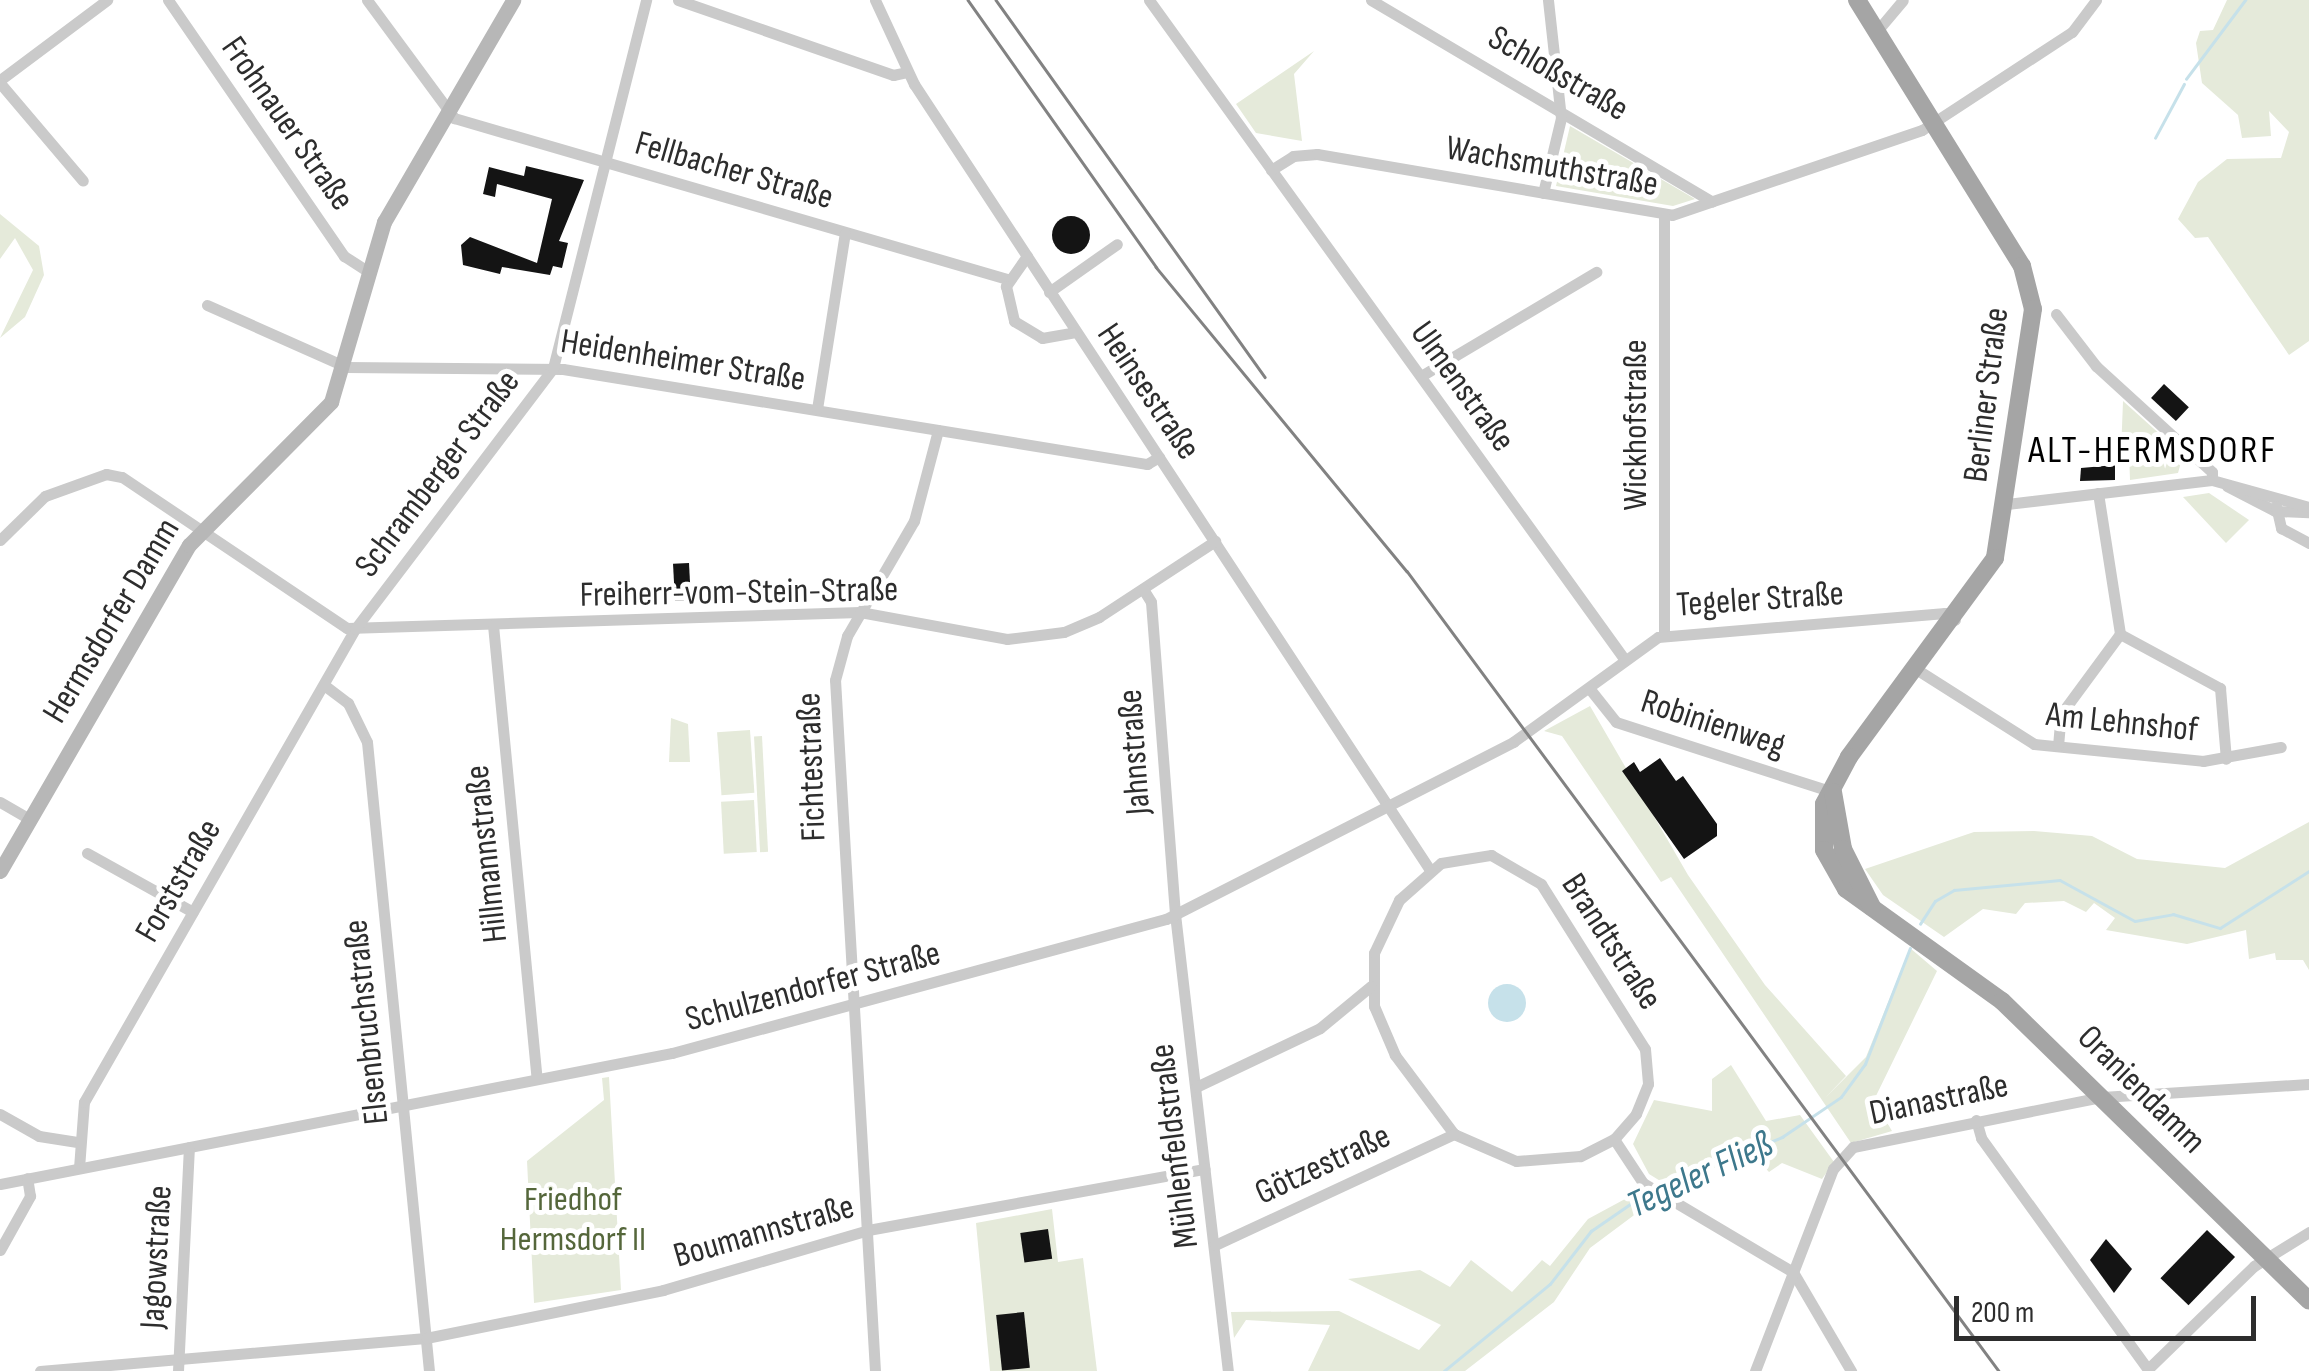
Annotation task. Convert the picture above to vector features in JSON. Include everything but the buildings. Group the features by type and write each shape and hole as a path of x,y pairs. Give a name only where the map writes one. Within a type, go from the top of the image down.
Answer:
{"main road":[{"name":"Hermsdorfer Damm","path":"0,871 200,529 314,424 346,368 367,271 384,222 512,0"},
{"name":"Berliner Straße","path":"1833,792 1862,737 1955,620 1994,558 2007,504 2031,293 1858,0"},
{"name":"Oraniendamm","path":"1833,792 1844,848 1872,907 2002,1001 2309,1301"}],"street":[{"path":"83,181 0,82 108,0"},
{"name":"Frohnauer Straße","path":"168,0 350,264 367,271"},
{"path":"367,0 446,112"},
{"name":"Schramberger Straße","path":"355,629 553,368 646,0"},
{"path":"678,0 893,75 907,72"},
{"name":"Heinsestraße","path":"875,0 907,72 1391,806"},
{"name":"Ulmenstraße","path":"1149,0 1625,660"},
{"name":"Schloßstraße","path":"1371,0 1560,107 1712,202"},
{"path":"1543,193 1560,107 1548,0"},
{"path":"1877,31 1903,0"},
{"name":"Wachsmuthstraße","path":"1271,170 1292,156 1317,154 1664,215 1712,202 1933,123 2072,32 2096,0"},
{"name":"Fellbacher Straße","path":"446,112 1007,280"},
{"name":"Wickhofstraße","path":"1664,215 1664,634"},
{"path":"817,410 845,232"},
{"path":"1050,292 1117,244"},
{"path":"1027,256 1007,280 1005,301 1020,327 1052,340 1075,332"},
{"path":"1421,376 1596,272"},
{"name":"Heidenheimer Straße","path":"207,305 346,368 553,368 1147,464 1159,457"},
{"path":"2056,314 2096,366 2212,472 2218,482"},
{"name":"Fichtestraße","path":"875,1371 834,702 841,651 914,521 938,430"},
{"path":"0,540 45,496 106,474 355,629"},
{"path":"2007,504 2218,482 2276,505 2309,510"},
{"path":"2058,746 2061,714 2120,634 2098,493"},
{"path":"2276,505 2281,528 2309,544"},
{"name":"Freiherr-vom-Stein-Straße","path":"355,629 860,612 1027,638 1099,617 1214,541"},
{"name":"Jahnstraße","path":"1143,589 1151,602 1175,914"},
{"name":"Tegeler Straße","path":"1587,689 1664,634 1946,613 1955,620"},
{"name":"Hillmannstraße","path":"493,624 537,1078"},
{"name":"Forststraße","path":"79,1168 76,1142 84,1102 355,629"},
{"path":"2120,634 2220,688 2226,759"},
{"name":"Am Lehnshof","path":"1916,669 2008,732 2058,746 2226,759 2281,747"},
{"name":"Elsenbruchstraße","path":"324,685 348,702 367,742 429,1371"},
{"name":"Schulzendorfer Straße","path":"0,1184 672,1053 1175,914 1513,742 1587,689"},
{"name":"Robinienweg","path":"1587,689 1616,722 1833,792"},
{"path":"0,802 30,819"},
{"path":"1391,806 1430,870 1382,929 1372,986 1395,1055 1454,1134 1500,1156 1541,1162 1614,1139 1643,1183 1793,1272 1851,1371"},
{"path":"88,853 193,912"},
{"name":"Brandtstraße","path":"1430,870 1459,856 1491,855 1522,867 1548,894 1645,1050 1642,1104 1614,1139"},
{"name":"Mühlenfeldstraße","path":"1175,914 1228,1371"},
{"path":"1196,1087 1310,1034 1372,986"},
{"name":"Dianastraße","path":"1755,1371 1840,1158 1871,1140 2102,1097 2309,1084"},
{"path":"0,1114 38,1136 76,1142"},
{"path":"1976,1120 2149,1370 2264,1257 2309,1232"},
{"name":"Götzestraße","path":"1215,1245 1454,1134"},
{"name":"Jagowstraße","path":"179,1365 189,1146"},
{"name":"Boumannstraße","path":"40,1371 179,1365 426,1338 663,1290 868,1230 1205,1169"},
{"path":"0,1250 30,1196 27,1178"}],"green space":[{"path":"2227,0 2309,0 2309,341 2289,355 2208,237 2195,238 2178,219 2198,182 2227,159 2281,158 2289,132 2269,111 2271,136 2242,138 2238,115 2202,83 2196,43 2200,31 2213,30"},
{"path":"1314,51 1294,74 1302,141 1256,133 1236,104"},
{"path":"1570,126 1695,199 1673,206 1556,186"},
{"path":"0,214 39,246 44,275 25,317 0,338 33,270 15,238 0,259"},
{"path":"2123,401 2183,455 2178,473 2130,480 2129,453 2121,453"},
{"path":"2209,493 2249,520 2226,543 2183,497"},
{"path":"1590,706 1688,875 1765,985 1846,1076 1825,1098 1866,1057 1910,948 1937,971 1874,1100 1892,1131 1851,1143 1671,877 1661,882 1562,736 1544,731"},
{"path":"671,718 688,724 690,762 669,762"},
{"path":"750,730 754,793 721,795 717,732"},
{"path":"754,736 762,736 768,852 760,852"},
{"path":"754,800 757,852 724,854 721,802"},
{"path":"2309,822 2309,970 2303,960 2276,960 2275,953 2249,959 2246,930 2187,944 2106,930 2115,918 2094,903 2086,912 2064,901 2025,903 2016,914 1983,909 1944,937 1883,895 1865,869 1974,832 2034,831 2092,836 2137,859 2225,868"},
{"path":"1731,1065 1766,1121 1800,1115 1834,1162 1822,1179 1782,1163 1769,1172 1750,1152 1670,1187 1649,1174 1633,1144 1654,1100 1712,1111 1712,1079"},
{"name":"Friedhof Hermsdorf II","path":"609,1077 621,1290 534,1303 527,1161 604,1100 602,1078"},
{"path":"1638,1192 1653,1201 1590,1248 1554,1302 1465,1371 1308,1371 1330,1325 1246,1320 1234,1338 1231,1312 1339,1311 1419,1350 1441,1325 1348,1279 1420,1270 1450,1287 1471,1260 1512,1292 1542,1260 1550,1266 1588,1219"},
{"path":"1052,1209 1058,1262 1083,1258 1097,1371 990,1371 976,1223"}],"water":[{"path":"1507,984 1520,990 1526,1003 1520,1016 1507,1022 1494,1016 1488,1003 1494,990"}],"waterway":[{"path":"2186,79 2245,0"},
{"path":"2155,138 2184,84"},
{"name":"Tegeler Fließ","path":"1920,924 1935,901 1954,890 2060,880 2135,921 2173,914 2220,928 2309,871"},
{"name":"Tegeler Fließ","path":"1656,1187 1782,1137 1841,1097 1865,1064 1910,948"},
{"name":"Tegeler Fließ","path":"1444,1371 1550,1284 1591,1231 1649,1191"}],"tram line":[{"path":"968,0 1156,267 1407,571 1999,1371"},
{"path":"996,0 1265,377"}],"district":[{"name":"ALT-HERMSDORF","path":"2153,451"}]}
